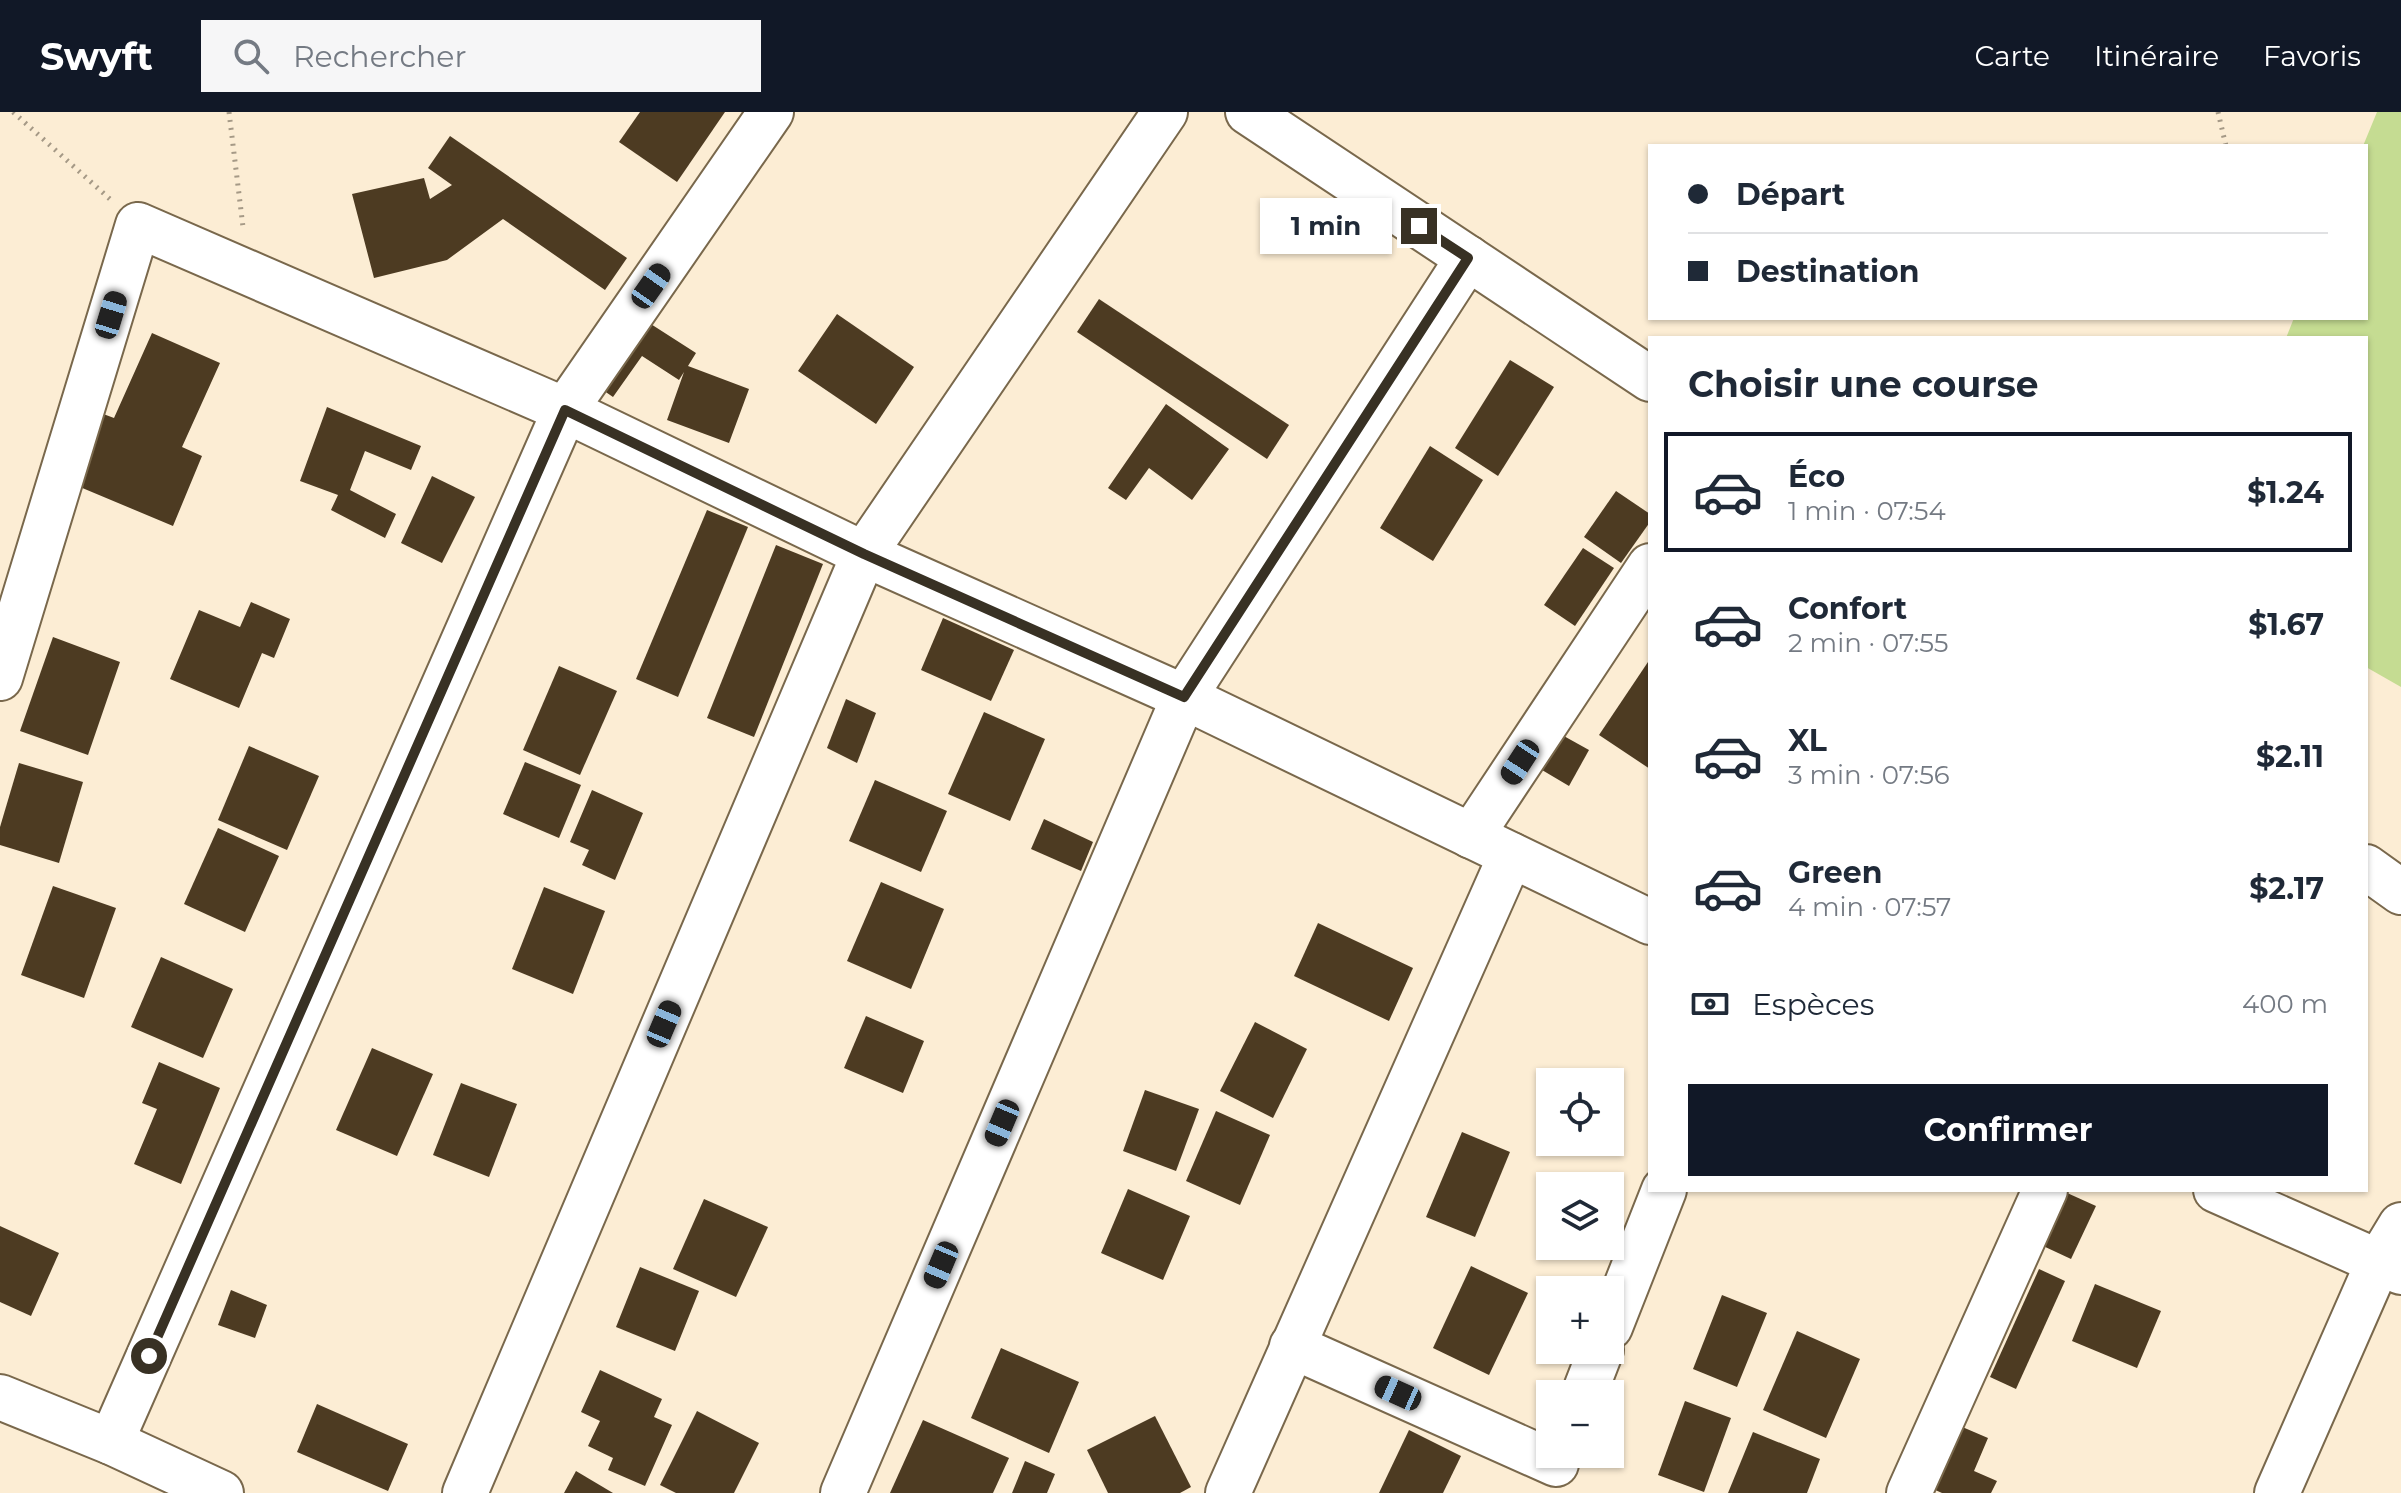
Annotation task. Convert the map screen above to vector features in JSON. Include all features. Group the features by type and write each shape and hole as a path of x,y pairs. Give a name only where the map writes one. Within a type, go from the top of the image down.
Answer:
{"street":[{"path":"111,1442 565,410 771,112"},
{"path":"465,1493 864,554 1165,112"},
{"path":"1248,112 1648,378"},
{"path":"0,678 138,225 565,410 864,554 1184,697 1648,921"},
{"path":"843,1493 1184,697 1468,258"},
{"path":"1471,836 1648,569"},
{"path":"1228,1493 1511,855"},
{"path":"2368,868 2401,892"},
{"path":"1624,1291 1663,1192"},
{"path":"1909,1493 2044,1192"},
{"path":"2221,1192 2390,1267"},
{"path":"2277,1493 2390,1267 2401,1225"},
{"path":"1292,1346 1553,1470"},
{"path":"0,1397 111,1442 221,1493"}],"path":[{"path":"13,112 138,225"},
{"path":"229,112 248,272"},
{"path":"2218,112 2226,144"}],"green space":[{"path":"2377,112 2401,112 2401,687 2368,668 2368,336 2287,336 2293,320 2368,320 2368,144 2364,144"}],"building":[{"path":"640,112 725,112 677,182 619,142"},
{"path":"450,136 627,258 605,290 503,219 447,260 374,278 352,194 424,178 430,199 452,185 428,168"},
{"path":"1099,299 1289,425 1267,459 1077,332"},
{"path":"837,314 914,367 876,424 798,371"},
{"path":"643,319 696,353 688,366 749,389 729,443 667,420 684,372 679,380 642,356 613,397 597,386"},
{"path":"152,333 220,363 182,447 202,456 173,526 68,482 98,412 114,418"},
{"path":"1510,360 1554,387 1498,476 1455,448"},
{"path":"1166,404 1229,449 1192,500 1149,468 1126,500 1108,488"},
{"path":"327,407 421,446 411,470 365,451 350,490 396,514 385,538 331,510 338,495 300,481"},
{"path":"1430,446 1483,480 1433,561 1380,528"},
{"path":"432,476 475,497 442,563 401,543"},
{"path":"1616,491 1648,513 1648,525 1621,563 1584,537"},
{"path":"707,510 748,527 678,697 636,679"},
{"path":"776,545 823,564 754,737 707,718"},
{"path":"1583,548 1614,568 1575,626 1544,605"},
{"path":"251,602 290,619 274,658 262,653 239,708 170,679 199,610 240,627"},
{"path":"943,618 1014,650 991,701 921,670"},
{"path":"53,637 120,662 88,755 20,731"},
{"path":"1648,662 1648,768 1599,735"},
{"path":"559,666 617,691 580,775 523,750"},
{"path":"846,699 876,713 857,763 827,748"},
{"path":"984,712 1045,739 1010,821 948,794"},
{"path":"1562,735 1589,750 1569,786 1542,770"},
{"path":"249,746 319,776 287,850 218,820"},
{"path":"525,762 581,785 559,838 503,814"},
{"path":"19,763 83,782 59,863 0,845 0,827"},
{"path":"875,780 947,811 921,872 849,841"},
{"path":"592,790 643,813 615,880 582,865 589,850 570,842"},
{"path":"1044,819 1093,842 1081,871 1031,849"},
{"path":"218,828 279,856 245,932 184,904"},
{"path":"881,882 944,909 911,989 847,961"},
{"path":"53,886 116,908 84,998 21,975"},
{"path":"544,887 605,911 573,994 512,969"},
{"path":"1318,923 1413,968 1389,1021 1294,976"},
{"path":"161,957 233,989 203,1058 131,1027"},
{"path":"866,1016 924,1041 903,1093 844,1068"},
{"path":"1255,1022 1307,1049 1273,1118 1220,1091"},
{"path":"372,1048 433,1074 397,1156 336,1130"},
{"path":"159,1062 220,1088 181,1184 134,1164 157,1109 142,1103"},
{"path":"461,1083 517,1104 489,1177 433,1155"},
{"path":"1145,1090 1199,1109 1176,1171 1123,1151"},
{"path":"1216,1111 1270,1135 1240,1205 1186,1181"},
{"path":"1462,1132 1510,1152 1475,1237 1426,1217"},
{"path":"1128,1189 1190,1216 1163,1280 1101,1253"},
{"path":"2065,1192 2096,1206 2071,1259 2041,1245"},
{"path":"704,1199 768,1227 736,1297 673,1269"},
{"path":"0,1226 59,1253 31,1316 0,1302"},
{"path":"1471,1266 1528,1293 1489,1375 1433,1348"},
{"path":"640,1267 699,1291 675,1351 616,1327"},
{"path":"2039,1269 2065,1281 2016,1389 1990,1377"},
{"path":"2095,1284 2161,1311 2137,1368 2072,1341"},
{"path":"231,1290 267,1305 255,1338 218,1325"},
{"path":"1722,1295 1767,1313 1737,1387 1693,1369"},
{"path":"1797,1331 1860,1359 1826,1438 1763,1410"},
{"path":"1001,1348 1079,1382 1049,1453 971,1418"},
{"path":"600,1370 662,1399 654,1417 672,1425 645,1486 608,1470 613,1458 588,1446 600,1421 581,1412"},
{"path":"1685,1401 1731,1418 1704,1492 1658,1475"},
{"path":"317,1404 408,1444 388,1491 297,1452"},
{"path":"697,1411 759,1443 734,1493 676,1493 660,1485"},
{"path":"1155,1416 1191,1487 1180,1493 1108,1493 1087,1450"},
{"path":"923,1420 1009,1458 993,1493 890,1493"},
{"path":"1960,1426 1988,1438 1974,1471 1997,1481 1991,1493 1942,1493 1933,1489"},
{"path":"1409,1430 1461,1456 1443,1493 1379,1493"},
{"path":"1753,1432 1820,1459 1807,1493 1728,1493"},
{"path":"1025,1461 1055,1474 1047,1493 1012,1493"},
{"path":"576,1471 613,1493 564,1493"}],"route":[{"path":"149,1356 565,410 864,554 1184,697 1468,258 1419,226"}]}
